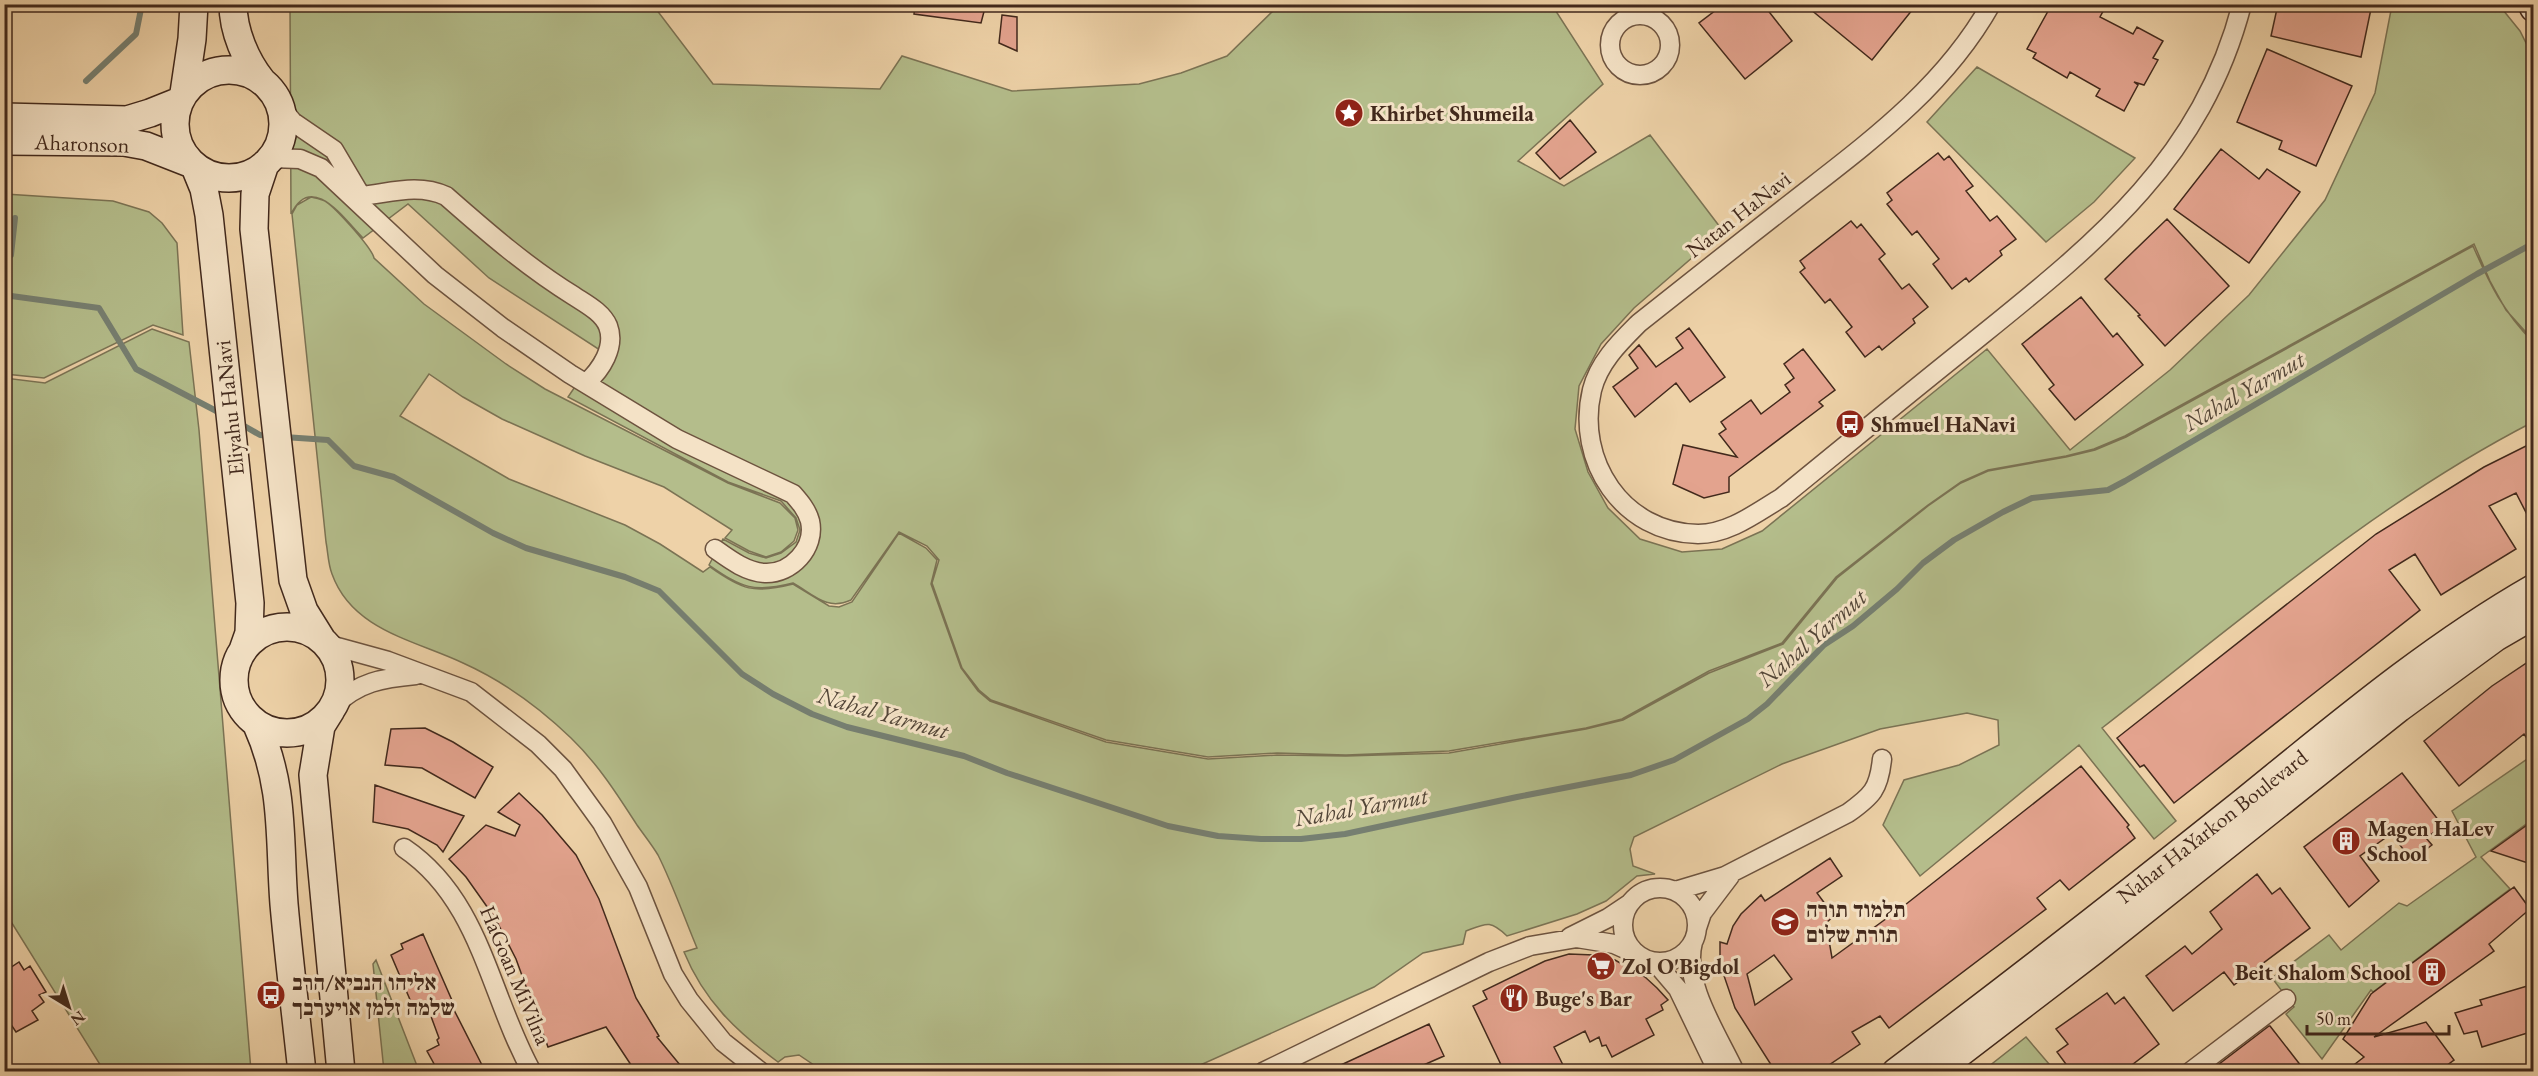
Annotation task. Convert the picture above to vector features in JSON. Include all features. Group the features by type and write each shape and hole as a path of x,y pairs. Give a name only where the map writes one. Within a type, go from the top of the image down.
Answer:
{"main road":[{"path":"194,4 192,39 182,97 174,122 175,134 181,150 193,165 214,176 233,178 249,175 268,161 279,144 282,133 280,106 273,92 262,81 239,38 233,19 233,4"},
{"path":"182,97 199,79 218,71 241,71 262,81"},
{"name":"Aharonson","path":"4,117 127,120 150,114 182,97"},
{"name":"Aharonson","path":"4,141 124,142 146,146 193,165"},
{"name":"Eliyahu HaNavi","path":"268,161 255,194 254,229 287,535 297,595 324,642"},
{"name":"Eliyahu HaNavi","path":"193,165 204,189 212,243 250,621 243,650"},
{"name":"Nahar HaYarkon Boulevard","path":"1896,1071 1990,1002 2419,664 2486,616 2534,588"},
{"name":"Nahar HaYarkon Boulevard","path":"1935,1071 2093,951 2399,708 2496,637 2534,615"},
{"path":"302,1071 284,901 275,772 257,725 240,706 234,691 235,666 243,650 261,634 284,627 308,631 324,642 335,656 340,678 339,692 321,726 313,775 342,1071"},
{"path":"257,725 281,734 297,732 320,722 332,708"}],"street":[{"name":"Natan HaNavi","path":"1991,4 1965,46 1945,71 1900,116 1639,323 1609,354 1592,388 1588,424 1594,459 1610,490 1634,514 1664,530 1700,534 1739,524 1781,498 2048,282 2122,215 2165,163 2198,115 2236,30 2242,4"},
{"path":"280,106 293,122 334,150 374,219"},
{"path":"268,161 300,159 321,168 428,268 480,311 585,383 683,442 793,494 805,507 811,522 810,537 805,551 795,563 781,570 764,573 746,568 715,549"},
{"path":"361,196 418,189 446,196 523,262 597,312 608,327 610,343 600,368 585,383"},
{"path":"324,642 388,661 471,692 538,744 563,769 602,823 638,887 674,974 689,1000 723,1042 761,1071"},
{"path":"332,708 351,691 371,681 419,674"},
{"path":"1675,891 1707,883 1736,870 1805,836 1866,800 1880,779 1881,759"},
{"name":"HaGoan MiVilna","path":"404,848 439,878 468,921 484,956 510,1029 532,1071"},
{"path":"1570,937 1614,944 1655,962 1666,962 1677,958 1687,950 1708,903 1726,879 1736,870"},
{"path":"1263,1071 1489,962 1530,946 1570,937 1608,918 1642,892 1664,888 1675,891 1692,907 1695,935 1690,955 1693,979 1735,1071"},
{"path":"1629,904 1624,915 1623,932 1634,953"},
{"path":"1655,962 1678,989 1718,1071"},
{"path":"2190,1071 2286,999"}],"green space":[{"path":"290,5 653,5 713,84 880,89 902,56 1012,91 1139,84 1181,73 1227,56 1279,5 1552,5 1603,84 1518,161 1564,186 1650,135 1723,231 1634,308 1601,344 1579,386 1575,429 1588,472 1608,508 1640,539 1682,552 1722,549 1762,531 1987,349 2070,450 2170,370 2249,295 2325,200 2375,93 2392,5 2499,5 2520,31 2533,57 2533,340 2506,310 2474,244 2125,436 2094,449 2066,456 1988,470 1961,482 1836,577 1782,643 1709,671 1622,719 1586,728 1449,751 1346,755 1277,753 1208,757 1106,740 991,700 979,690 962,668 932,583 939,560 927,546 899,532 851,600 842,603 828,603 793,583 768,588 749,586 731,579 709,565 723,539 749,553 766,558 781,553 796,542 800,530 796,518 781,501 728,482 568,397 600,350 489,278 408,204 363,238 328,203 318,198 308,197 299,202 291,214"},
{"path":"1977,67 2135,158 2094,202 2046,242 1927,122"},
{"path":"5,194 113,201 149,212 162,223 177,243 183,335 153,325 44,378 5,374"},
{"path":"311,197 325,201 337,211 360,237 374,258 424,304 506,364 545,389 728,483 780,503 795,518 798,530 794,541 781,552 766,557 749,551 725,538 732,530 664,487 585,456 502,419 429,374 400,416 509,479 625,525 703,572 710,567 731,581 749,588 768,589 793,584 829,606 839,607 852,602 899,533 926,548 937,560 931,584 961,668 978,691 990,701 1106,742 1208,759 1277,755 1346,756 1449,753 1586,729 1623,720 1709,673 1783,644 1837,578 1928,506 1961,483 1988,471 2095,450 2126,437 2473,246 2498,297 2533,342 2533,422 2475,454 2364,526 2258,605 2102,728 2176,821 2154,839 2079,745 1920,876 1883,825 1904,780 1959,765 1999,745 1998,720 1967,713 1880,729 1782,764 1634,837 1630,849 1633,866 1655,874 1637,876 1606,901 1577,914 1507,936 1488,924 1466,931 1463,944 1423,953 1374,987 1187,1071 830,1071 817,1067 799,1055 785,1057 778,1062 736,1027 701,986 684,952 697,948 658,855 607,780 571,738 533,705 506,686 478,670 369,621 341,593 331,570 326,542 292,214 297,205"},
{"path":"152,329 189,342 199,430 251,1071 104,1071 5,912 5,378 45,383"},
{"path":"2533,755 2533,819 2481,857 2510,889 2373,992 2371,990 2322,1059 2286,1014 2294,1007 2272,978 2329,935 2341,950 2399,903 2407,906 2476,857 2452,811"},
{"path":"376,960 419,1071 384,1071 373,964"},
{"path":"2026,1037 2055,1071 1981,1071 1984,1070"}],"building":[{"path":"915,4 986,4 981,23 914,14"},
{"path":"1724,4 1763,4 1792,41 1745,79 1699,23"},
{"path":"1804,4 1917,4 1872,60"},
{"path":"2052,4 2107,4 2100,17 2133,34 2137,27 2163,41 2153,58 2158,60 2144,85 2134,82 2138,85 2124,111 2096,96 2100,89 2070,72 2067,78 2033,58 2036,53 2027,49"},
{"path":"2278,4 2372,4 2361,57 2271,36"},
{"path":"1002,15 1017,17 1017,51 999,43"},
{"path":"2267,49 2352,86 2316,166 2279,149 2282,141 2237,122"},
{"path":"1570,120 1596,152 1560,179 1536,153"},
{"path":"2221,149 2259,179 2267,169 2300,192 2249,263 2174,209"},
{"path":"1938,153 1944,160 1949,156 1973,186 1966,191 1990,221 1997,216 2016,239 2000,251 2002,255 1969,282 1966,278 1952,289 1933,264 1939,259 1917,231 1912,235 1887,204 1892,200 1887,193"},
{"path":"2167,219 2229,286 2165,346 2138,316 2140,315 2105,279"},
{"path":"1851,221 1857,228 1861,224 1885,254 1879,259 1902,289 1909,284 1928,307 1913,319 1915,323 1882,350 1879,346 1865,357 1846,332 1852,327 1830,299 1825,303 1800,272 1805,268 1800,261"},
{"path":"2081,297 2113,337 2117,333 2143,365 2075,420 2049,389 2054,385 2022,344"},
{"path":"1689,328 1725,377 1690,402 1676,383 1635,417 1613,387 1638,368 1629,355 1639,345 1656,367 1683,348 1676,338"},
{"path":"1803,349 1835,390 1819,402 1823,406 1729,477 1729,492 1704,498 1673,484 1683,445 1737,457 1719,434 1726,429 1721,422 1751,400 1761,414 1790,392 1785,385 1794,378 1784,364"},
{"path":"2534,442 2534,528 2516,493 2489,506 2516,549 2441,595 2415,554 2389,570 2420,610 2174,803 2144,765 2140,767 2117,738 2376,534 2484,467"},
{"path":"2534,658 2534,749 2524,734 2459,786 2424,741 2492,686"},
{"path":"425,728 493,767 475,798 422,768 385,765 391,729"},
{"path":"2081,766 2129,825 2127,827 2135,838 2069,890 2060,880 2037,898 2046,909 1889,1028 1880,1016 1852,1032 1860,1044 1820,1071 1775,1071 1735,1008 1720,964 1720,942 1727,944 1733,926 1741,914 1761,895 1765,901 1830,858 1842,876 1817,893 1834,916 1826,923 1832,958 1905,905","holes":["1774,955 1792,979 1755,1005 1747,974"]},
{"name":"Magen HaLev School","path":"2402,773 2443,826 2426,838 2432,845 2412,860 2391,834 2360,856 2379,881 2349,907 2304,847"},
{"path":"375,785 464,816 443,852 437,845 408,829 373,822"},
{"path":"519,793 542,815 576,855 599,899 636,998 659,1036 657,1037 685,1071 635,1071 606,1027 548,1047 516,959 495,918 466,877 449,859 486,825 515,836 520,825 498,812"},
{"path":"2534,820 2534,865 2491,851"},
{"path":"2257,874 2272,894 2280,888 2310,928 2234,985 2224,972 2173,1011 2146,976 2185,946 2192,954 2222,929 2210,912"},
{"path":"2514,887 2530,909 2489,944 2494,951 2374,1037 2426,1022 2454,1060 2439,1071 2346,1071 2364,1057 2343,1039 2371,994"},
{"path":"423,934 454,1005 452,1006 485,1071 438,1071 427,1051 439,1045 437,1040 439,1038 429,1011 417,1016 391,955 403,949 401,944"},
{"path":"1569,954 1594,955 1615,960 1645,977 1657,988 1668,1000 1661,1005 1663,1010 1646,1019 1654,1035 1612,1057 1606,1045 1602,1046 1599,1037 1590,1042 1585,1031 1554,1047 1566,1071 1504,1071 1473,1006 1487,999 1483,991 1545,961"},
{"path":"19,962 24,970 30,966 46,992 39,995 44,1002 32,1011 38,1020 16,1032 4,1014 4,972"},
{"path":"2534,984 2534,1031 2482,1047 2477,1031 2464,1034 2455,1013 2482,1005 2480,1000"},
{"path":"2107,993 2115,1004 2124,997 2159,1044 2124,1071 2071,1071 2057,1052 2068,1044 2056,1029"},
{"path":"1429,1024 1444,1056 1410,1071 1328,1071"},
{"path":"2269,1026 2305,1071 2210,1071"}],"waterway":[{"path":"86,81 136,34 142,4"},
{"path":"11,255 15,218"},
{"name":"Nahal Yarmut","path":"284,437 328,440 354,466 394,477 493,533 526,548 625,577 659,591 742,674 773,694 812,714 847,727 964,756 1007,773 1168,826 1218,836 1301,839 1345,834 1631,775 1674,760 1748,719 1767,704 1824,645 1853,626 1897,589 1923,563 1954,540 2032,498 2108,490 2534,243"},
{"path":"8,295 9,268"},
{"name":"Nahal Yarmut","path":"4,295 99,308 136,369 222,414"},
{"name":"Nahal Yarmut","path":"239,423 260,435 271,436"}],"place":[{"name":"Khirbet Shumeila","path":"1349,113"},
{"name":"Shmuel HaNavi","path":"1850,424"},
{"name":"Magen HaLev School","path":"2346,841"},
{"name":"תלמוד תורה תורת שלום","path":"1785,922"},
{"name":"Zol O'Bigdol","path":"1601,966"},
{"name":"Beit Shalom School","path":"2432,972"},
{"name":"אליהו הנביא/הרב שלמה זלמן אויערבך","path":"271,995"},
{"name":"Buge's Bar","path":"1514,998"}]}
